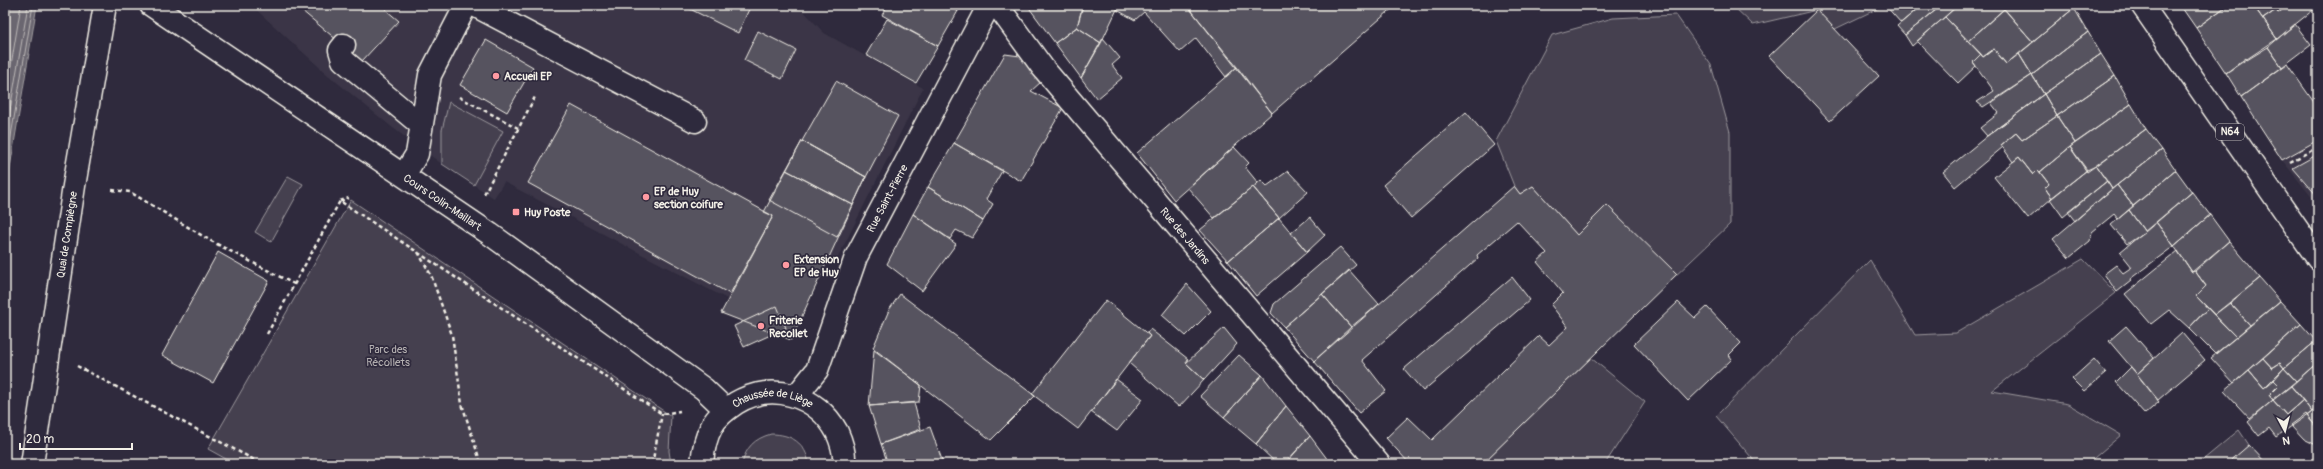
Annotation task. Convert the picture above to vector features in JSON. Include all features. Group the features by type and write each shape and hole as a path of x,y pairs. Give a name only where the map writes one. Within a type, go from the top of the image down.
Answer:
{"street":[{"name":"Quai de Compiègne","path":"32,464 74,186 105,5"},
{"name":"Cours Colin-Maillart","path":"151,5 404,174 490,234 704,389 726,410"},
{"path":"404,174 416,154 430,75 466,5"},
{"path":"474,5 695,121"},
{"name":"Rue Saint-Pierre","path":"797,395 817,370 856,257 990,5"},
{"name":"Rue des Jardins","path":"997,5 1043,68 1379,464"},
{"name":"N64","path":"2142,5 2318,259"},
{"path":"344,45 340,50 343,60 421,125"},
{"name":"Chaussée de Liège","path":"702,464 704,445 712,425 726,410 747,396 772,392 797,395 816,406 831,421 841,440 844,464"}],"path":[{"path":"482,198 536,95"},
{"path":"457,96 518,128"},
{"path":"112,190 130,192 211,241 294,284"},
{"path":"267,334 340,201 349,198"},
{"path":"340,201 662,414 680,412"},
{"path":"416,250 431,275 452,335 462,404 481,464"},
{"path":"50,352 262,464"},
{"path":"652,464 662,414"}],"shaded area":[{"path":"251,5 798,5 824,33 923,88 836,261 777,224 735,303 504,182 494,198 442,164 393,128 328,75"},
{"path":"2318,140 2318,205 2282,160"}],"green space":[{"path":"1732,5 1885,5 1835,29 1817,10 1753,25"},
{"path":"1676,15 1711,65 1730,132 1730,224 1671,280 1607,205 1577,235 1533,186 1520,194 1514,186 1496,141 1552,35 1613,18"},
{"path":"449,102 503,131 474,185 442,164 442,130"},
{"path":"288,176 303,184 271,242 255,232"},
{"name":"Parc des Récollets","path":"351,200 671,416 669,451 671,464 235,464 208,449"},
{"path":"2083,259 2116,293 1992,391 2068,404 2121,435 2087,464 1757,464 1716,416 1870,260 1915,335 1956,333"},
{"path":"1591,358 1645,402 1605,464 1482,464"},
{"path":"2239,430 2249,445 2227,464 2198,464"},
{"path":"771,434 778,434 796,441 805,450 809,464 742,464 748,448 755,441"}],"water":[{"path":"5,5 37,5 5,198"}],"building":[{"path":"295,5 388,5 386,10 399,21 362,61"},
{"path":"682,5 751,5 738,33"},
{"path":"888,5 947,5 958,11 938,46 882,15"},
{"path":"947,5 961,5 958,11"},
{"path":"1029,5 1083,5 1077,27 1055,43 1030,9"},
{"path":"1083,5 1119,5 1101,43 1077,27"},
{"path":"1119,5 1187,5 1237,67 1226,77 1196,38 1180,52 1144,12 1135,20 1117,10"},
{"path":"1187,5 1396,5 1272,113"},
{"path":"1885,5 1922,5 1901,23"},
{"path":"1922,5 1942,5 1905,35 1897,26"},
{"path":"1942,5 1958,5 1912,46 1905,35"},
{"path":"1958,5 2001,5 2004,9 1968,41 1945,17"},
{"path":"2001,5 2072,5 2074,8 2033,42"},
{"path":"2180,5 2228,5 2196,28"},
{"path":"2228,5 2253,5 2277,39 2226,73 2196,28"},
{"path":"2253,5 2288,5 2278,13 2276,10 2263,19"},
{"path":"2288,5 2318,6 2277,39 2263,19 2276,10 2278,13"},
{"path":"2074,8 2088,32 2032,75 2019,54"},
{"path":"2004,9 2033,42 2006,64 1994,49 1983,57 1968,41"},
{"path":"1817,10 1879,76 1830,121 1769,56"},
{"path":"1945,17 1981,54 1973,62 1976,66 1958,83 1917,41"},
{"path":"887,19 938,46 916,83 866,55"},
{"path":"2295,24 2311,45 2282,67 2268,47"},
{"path":"1077,27 1101,43 1081,78 1055,43"},
{"path":"758,31 796,50 782,79 744,60"},
{"path":"2088,32 2101,54 2044,94 2032,75"},
{"path":"1103,38 1120,58 1112,65 1122,78 1097,99 1081,78"},
{"name":"Accueil EP","path":"486,40 533,67 507,112 460,85"},
{"path":"2268,47 2282,67 2241,97 2226,73 2246,58 2247,60"},
{"path":"1994,49 2006,64 2019,54 2032,75 1983,107 1977,102 1994,91 1973,62 1981,54 1983,57"},
{"path":"1005,54 1020,56 1041,82 1031,91 1063,108 1021,181 954,143"},
{"path":"2101,54 2115,76 2057,116 2044,94"},
{"path":"2287,64 2318,108 2318,140 2282,160 2241,97"},
{"path":"1237,67 1272,113 1174,200 1137,153"},
{"path":"2032,75 2044,94 1987,136 1980,128 1999,113 1991,103"},
{"path":"2115,76 2131,104 2075,143 2057,116"},
{"path":"836,81 898,116 866,177 802,141"},
{"path":"2044,94 2057,116 2022,140 2016,133 2001,145 2003,147 1955,187 1943,172 1987,136"},
{"path":"2131,104 2146,129 2087,172 2070,147"},
{"name":"EP de Huy section coifure","path":"571,105 773,216 730,294 528,183"},
{"path":"1466,112 1494,145 1411,218 1383,185"},
{"path":"2057,116 2075,143 2040,172 2038,170 2033,175 2019,157 2013,162 2001,145 2016,133 2022,140"},
{"path":"2146,129 2162,150 2112,189 2096,166"},
{"path":"802,141 866,177 853,205 786,170"},
{"name":"Extension EP de Huy","path":"802,141 866,177 791,340 721,313 773,216 764,212"},
{"path":"954,143 1002,171 986,199 993,204 983,221 928,187"},
{"path":"1234,147 1249,163 1245,167 1258,183 1214,218 1188,188"},
{"path":"2070,147 2087,170 2052,198 2045,188 2049,184 2040,172"},
{"path":"2162,150 2176,170 2133,206 2117,185"},
{"path":"2318,154 2318,197 2293,168"},
{"path":"2019,157 2033,175 2038,170 2049,184 2045,188 2052,198 2028,219 1994,177"},
{"path":"2096,166 2107,181 2063,217 2050,199 2087,170"},
{"path":"786,170 853,205 837,237 769,200"},
{"path":"2176,170 2192,192 2145,232 2129,210"},
{"path":"1288,171 1308,192 1279,218 1253,187 1261,180 1267,186"},
{"path":"2107,181 2112,189 2075,221 2068,212"},
{"path":"2117,185 2133,206 2118,219 2114,214 2092,232 2090,241 2069,258 2053,239"},
{"path":"1514,186 1520,194 1533,186 1577,235 1607,205 1677,274 1482,464 1410,464 1386,438 1408,417 1432,440 1539,336 1549,345 1568,327 1551,305 1563,293 1537,262 1547,253 1517,221 1477,255 1478,258 1362,360 1386,391 1359,413 1314,361"},
{"path":"928,187 983,221 972,238 956,230 950,239 913,214"},
{"path":"1253,187 1279,218 1228,261 1200,230"},
{"path":"2192,192 2210,215 2174,246 2156,222"},
{"path":"2129,210 2145,232 2127,244 2111,225"},
{"path":"913,214 956,244 922,291 887,264"},
{"path":"2210,215 2229,241 2192,272 2174,246"},
{"path":"1310,217 1325,235 1307,252 1291,233"},
{"path":"1279,218 1307,252 1256,296 1228,261"},
{"path":"2156,222 2174,246 2130,279 2131,281 2117,292 2104,274 2116,265 2123,273 2132,267 2120,252"},
{"path":"2229,241 2260,278 2214,315 2196,296 2206,286 2195,271"},
{"path":"1340,247 1356,265 1284,327 1271,313 1274,304"},
{"path":"2178,251 2192,272 2195,271 2206,286 2196,296 2208,308 2189,328 2169,310 2151,324 2125,294"},
{"path":"218,252 269,281 213,383 162,355"},
{"path":"1349,270 1379,304 1351,327 1322,294"},
{"path":"1512,277 1530,300 1423,391 1404,369"},
{"path":"2260,278 2280,301 2250,325 2230,303"},
{"path":"1187,284 1211,311 1186,336 1162,315"},
{"path":"900,294 1035,396 991,440 873,348 889,310"},
{"path":"1322,294 1351,327 1314,361 1284,327"},
{"path":"1106,300 1150,336 1078,429 1032,394"},
{"path":"2280,301 2301,324 2234,383 2211,358"},
{"path":"1678,302 1695,318 1707,307 1741,343 1729,355 1732,359 1688,401 1634,344"},
{"path":"2230,303 2250,325 2236,337 2214,315"},
{"path":"777,306 786,328 744,347 734,326"},
{"path":"2208,308 2236,337 2215,354 2189,328"},
{"path":"2301,324 2316,341 2284,368 2280,363 2272,368 2263,358"},
{"path":"2126,326 2154,358 2137,374 2109,341"},
{"path":"1224,328 1237,344 1204,380 1186,363"},
{"path":"1150,329 1188,359 1186,363 1204,380 1179,407 1129,363 1150,336 1147,333"},
{"path":"2182,333 2205,360 2158,400 2137,374"},
{"path":"2316,341 2318,343 2318,362 2296,381 2284,368"},
{"path":"874,350 921,385 919,402 869,406"},
{"path":"1239,355 1262,375 1224,417 1200,396"},
{"path":"2263,358 2272,368 2280,363 2284,368 2264,388 2249,370"},
{"path":"2094,359 2106,373 2084,391 2072,379"},
{"path":"2318,362 2318,407 2312,412 2291,386"},
{"path":"2131,367 2159,402 2145,414 2116,382"},
{"path":"2284,368 2296,381 2273,400 2269,395 2279,385 2274,380"},
{"path":"2249,370 2264,388 2274,380 2279,385 2269,395 2273,400 2250,419 2224,391"},
{"path":"1262,375 1286,406 1256,444 1224,417"},
{"path":"1116,379 1143,399 1117,431 1091,412"},
{"path":"2291,386 2303,400 2286,415 2273,400"},
{"path":"2273,400 2286,415 2303,400 2312,412 2276,437 2269,428 2259,436 2248,422"},
{"path":"914,403 921,429 881,444 869,406"},
{"path":"1286,406 1310,436 1284,464 1277,464 1256,444"},
{"path":"2318,407 2318,429 2307,416"},
{"path":"2306,414 2318,429 2318,446 2304,439 2291,425"},
{"path":"930,427 942,460 946,464 888,464 881,444"},
{"path":"1310,436 1331,464 1285,464"},
{"path":"2249,445 2267,464 2227,464"}],"place":[{"name":"Accueil EP","path":"496,76"},
{"name":"EP de Huy section coifure","path":"646,197"},
{"name":"Huy Poste","path":"516,212"},
{"name":"Extension EP de Huy","path":"786,265"},
{"name":"Friterie Recollet","path":"761,326"}]}
